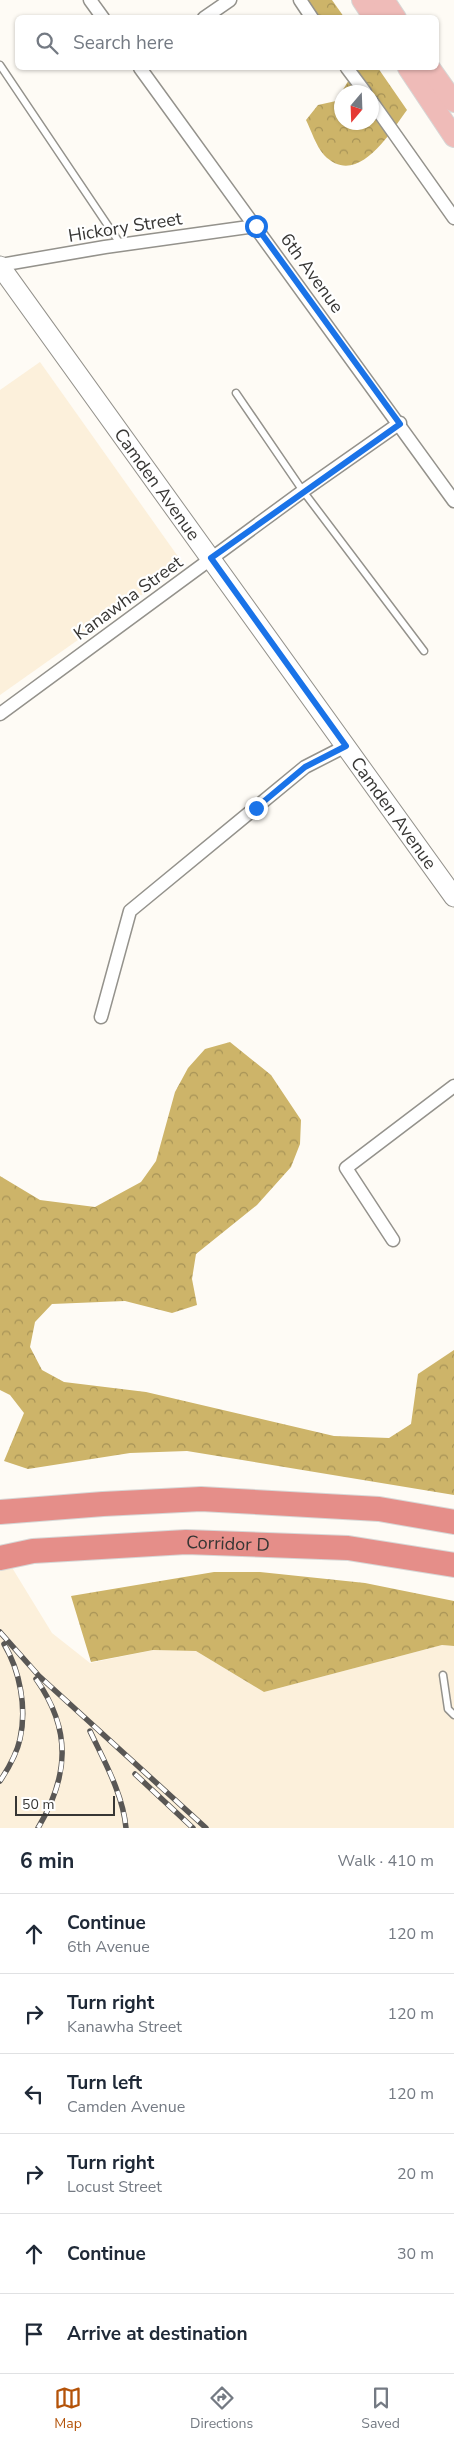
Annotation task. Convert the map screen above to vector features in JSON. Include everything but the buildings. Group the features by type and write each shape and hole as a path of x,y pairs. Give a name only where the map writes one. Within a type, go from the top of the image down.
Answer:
{"highway":[{"path":"6,1511 201,1499 379,1509 454,1522"},
{"name":"Corridor D","path":"0,1558 33,1551 186,1542 348,1548 454,1565"}],"main road":[{"path":"362,0 372,15"},
{"path":"384,0 394,15"},
{"path":"409,70 454,137"},
{"path":"431,70 454,102"}],"street":[{"path":"90,0 101,15"},
{"path":"208,15 230,0"},
{"path":"300,0 310,15"},
{"name":"6th Avenue","path":"141,70 454,501"},
{"path":"348,70 360,85"},
{"path":"379,112 454,218"},
{"name":"Hickory Street","path":"0,266 121,245 256,226"},
{"name":"Camden Avenue","path":"0,266 346,746 452,888"},
{"name":"Kanawha Street","path":"0,714 303,491 400,424"},
{"path":"101,1017 130,911 305,767 346,746"},
{"path":"393,1240 346,1168 454,1086"}],"lane":[{"path":"0,65 121,245"},
{"path":"236,393 303,491 424,651"},
{"path":"443,1675 448,1709 454,1715"}],"shaded area":[{"path":"40,362 184,565 0,695 0,390"},
{"path":"0,1548 52,1633 90,1663 153,1650 196,1651 264,1692 442,1645 454,1646 454,1828 0,1828"}],"green space":[{"path":"300,0 332,0 343,15 312,15"},
{"path":"355,70 379,70 407,110 392,132 372,154 360,162 348,166 336,164 324,155 316,143 306,120 318,105 334,101 334,130 379,130 379,85 346,85"},
{"path":"230,1042 271,1075 301,1120 300,1144 291,1167 257,1205 196,1254 192,1279 197,1305 172,1313 125,1301 52,1304 35,1322 30,1347 42,1370 64,1382 146,1392 334,1436 389,1438 411,1424 418,1374 454,1350 454,1495 187,1451 130,1453 28,1469 4,1461 24,1413 10,1395 0,1390 0,1176 40,1200 95,1207 141,1182 156,1161 175,1092 188,1068 205,1049"},
{"path":"214,1572 260,1572 365,1583 454,1601 454,1646 442,1645 264,1692 196,1651 153,1650 91,1662 71,1596"}],"railway":[{"path":"0,1632 39,1676 206,1828"},
{"path":"0,1781 12,1761 19,1744 23,1715 18,1678 4,1644"},
{"path":"36,1679 48,1698 56,1716 61,1735 62,1753 56,1790 38,1828"},
{"path":"90,1731 117,1790 126,1828"},
{"path":"135,1774 193,1828"}],"route":[{"path":"256,226 400,424 211,558 346,746 305,767 256,808"}]}
